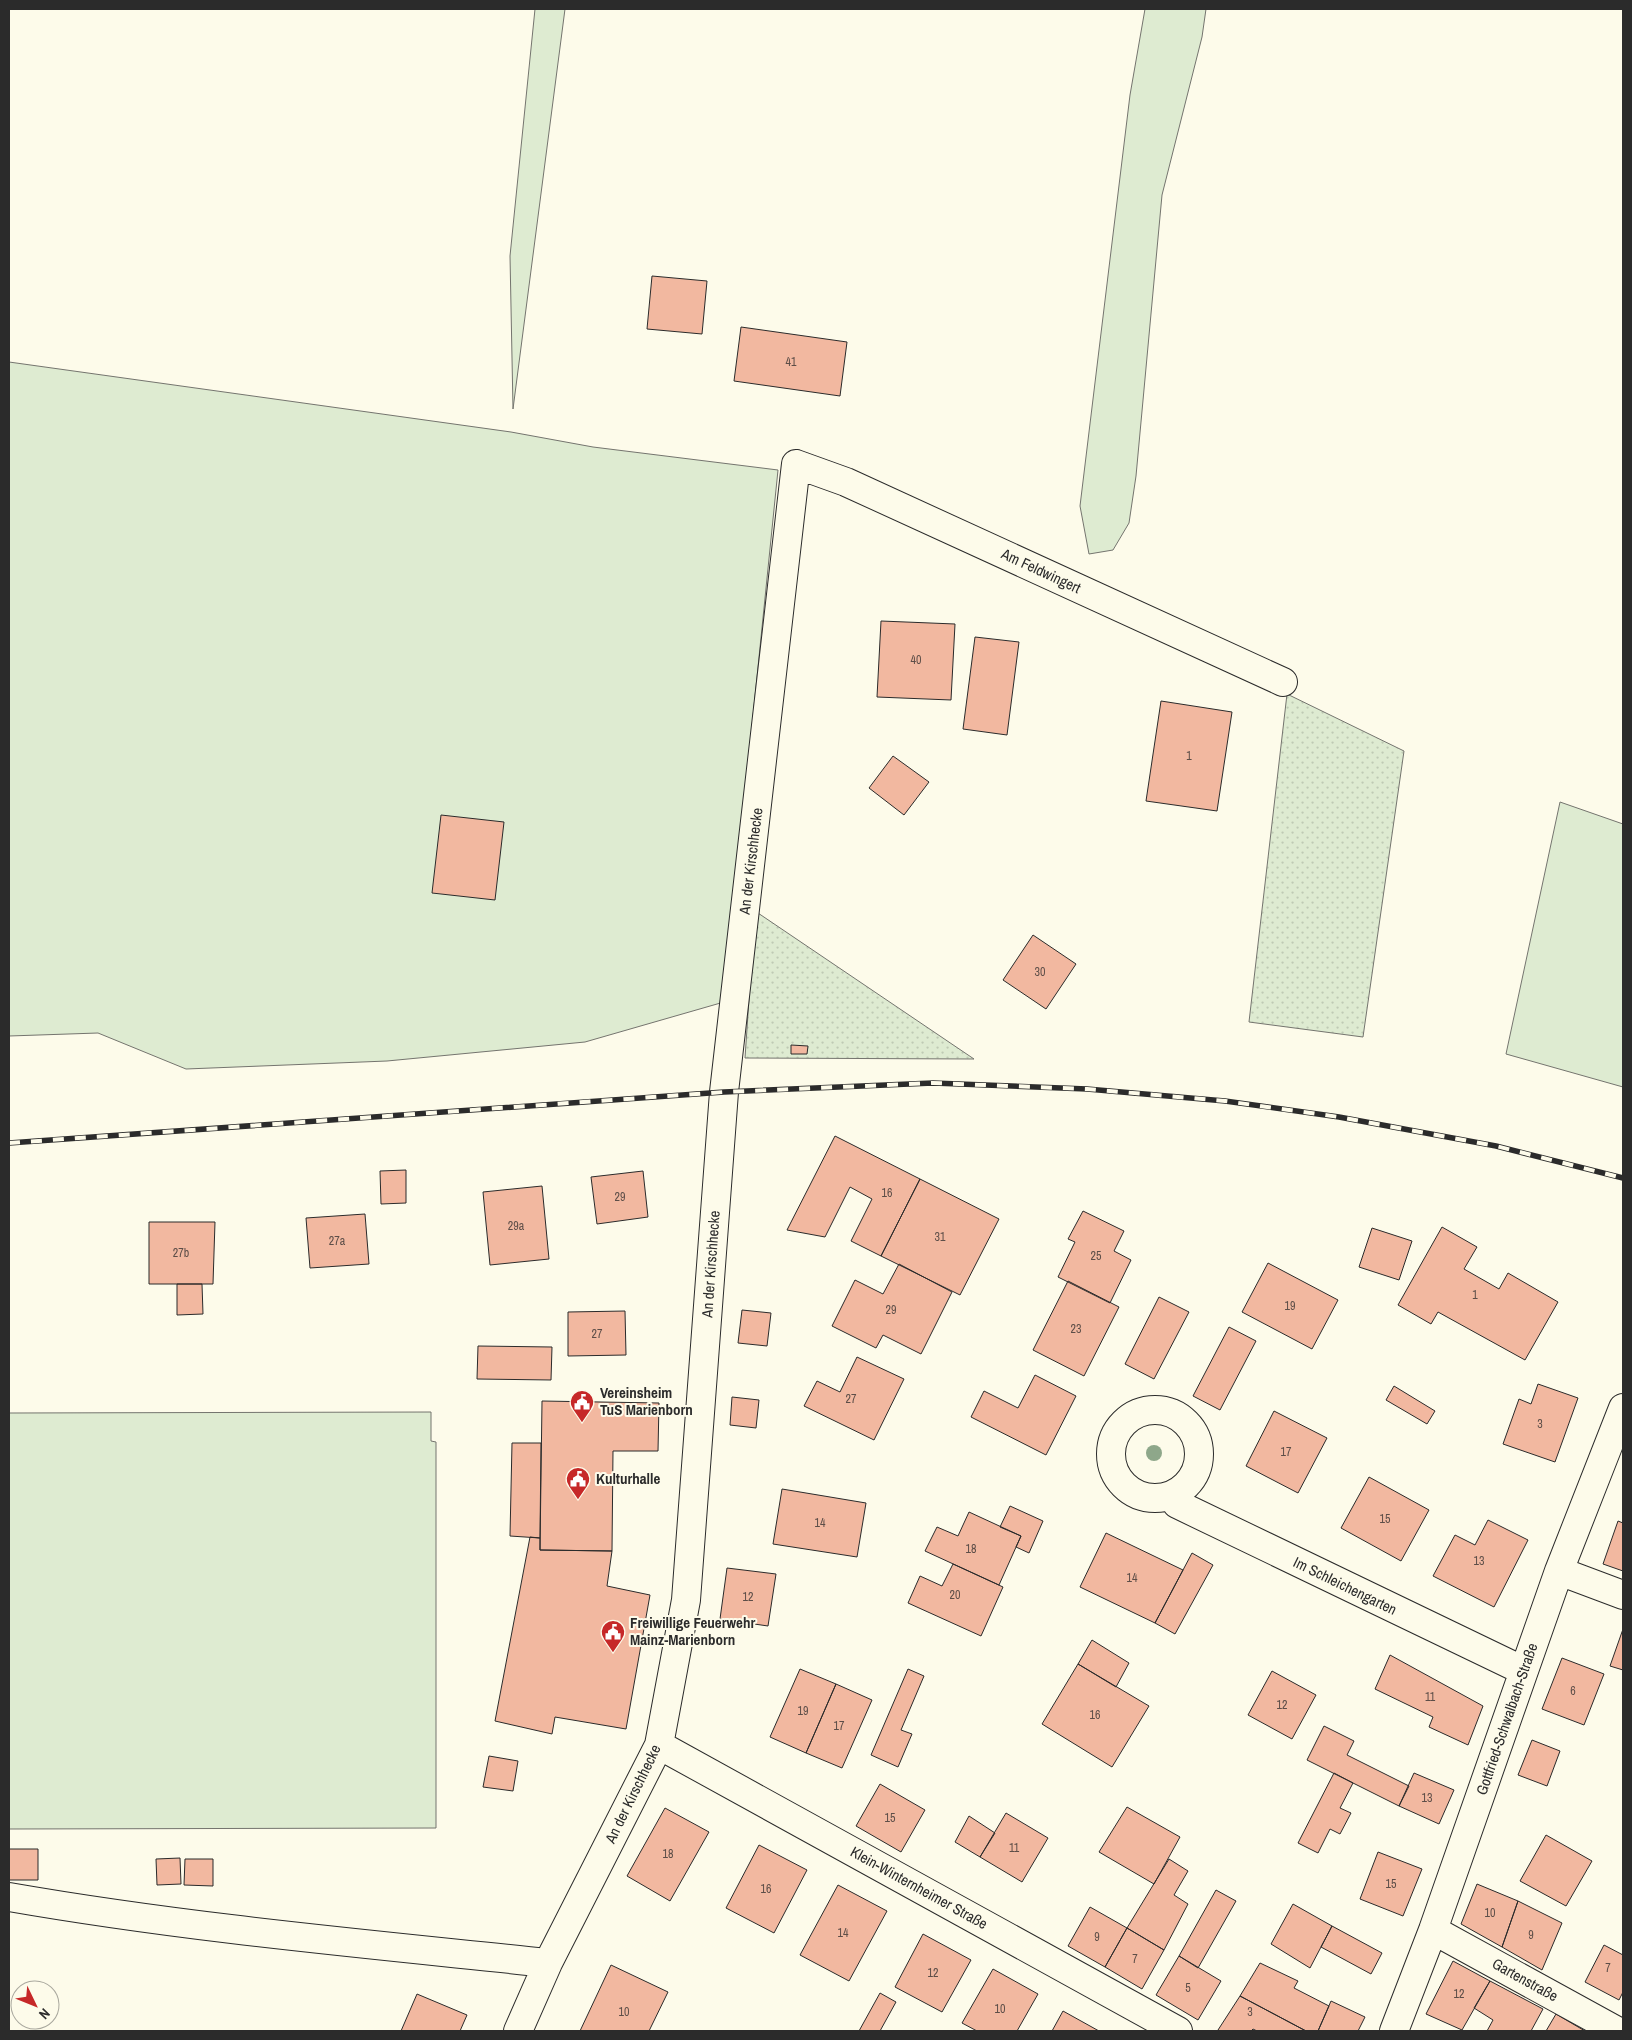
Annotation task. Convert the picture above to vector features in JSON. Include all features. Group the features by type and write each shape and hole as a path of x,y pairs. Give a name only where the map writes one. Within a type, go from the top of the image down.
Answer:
{"street":[{"name":"Am Feldwingert","path":"796,464 846,482 1283,682"},
{"name":"An der Kirschhecke","path":"518,2031 548,1963 659,1745 686,1600 724,1092 796,464"},
{"name":"Gottfried-Schwalbach-Straße","path":"1394,2031 1433,1930 1559,1572 1623,1408"},
{"name":"Im Schleichengarten","path":"1174,1494 1177,1504 1524,1671"},
{"path":"1559,1572 1623,1595"},
{"name":"Klein-Winternheimer Straße","path":"659,1745 1178,2031"},
{"path":"9,1897 66,1907 320,1940 548,1963"},
{"name":"Gartenstraße","path":"1433,1930 1617,2031"}],"green space":[{"path":"535,9 565,9 513,409 510,256"},
{"path":"1145,9 1206,9 1202,37 1162,195 1136,476 1129,523 1113,550 1089,554 1080,506 1130,95"},
{"path":"9,362 511,432 593,447 778,470 724,1002 585,1042 387,1061 186,1069 98,1033 9,1036"},
{"path":"1287,694 1404,751 1363,1037 1249,1022"},
{"path":"1560,802 1623,824 1623,1087 1506,1054"},
{"path":"755,911 974,1059 745,1058"},
{"path":"431,1412 431,1441 436,1442 436,1828 9,1829 9,1413"}],"building":[{"path":"652,276 707,281 702,334 647,329"},
{"path":"741,327 847,342 840,396 734,381"},
{"path":"881,621 955,624 951,700 877,697"},
{"path":"975,637 1019,642 1007,735 963,729"},
{"path":"1161,701 1232,712 1217,811 1146,801"},
{"path":"893,756 929,782 904,815 869,788"},
{"path":"441,815 504,822 495,900 432,893"},
{"path":"1033,935 1076,964 1046,1009 1003,980"},
{"path":"791,1045 808,1046 807,1054 791,1054"},
{"path":"835,1136 920,1179 881,1256 851,1241 872,1199 850,1187 825,1237 787,1230"},
{"path":"406,1170 406,1203 381,1204 380,1171"},
{"path":"643,1171 648,1217 597,1224 591,1177"},
{"path":"920,1179 999,1219 960,1295 881,1256"},
{"path":"542,1186 549,1259 490,1265 483,1192"},
{"path":"1083,1211 1124,1231 1114,1251 1131,1260 1110,1303 1058,1277 1075,1242 1068,1239"},
{"path":"365,1214 369,1264 310,1268 306,1218"},
{"path":"149,1222 215,1222 213,1284 149,1284"},
{"path":"1442,1227 1477,1247 1464,1269 1499,1289 1508,1273 1558,1302 1525,1360 1438,1312 1431,1324 1398,1305"},
{"path":"1372,1228 1412,1241 1399,1280 1359,1267"},
{"path":"1268,1263 1338,1300 1312,1349 1242,1312"},
{"path":"899,1264 952,1292 921,1354 883,1335 876,1348 832,1326 855,1280 883,1294"},
{"path":"1068,1281 1119,1307 1084,1376 1033,1350"},
{"path":"177,1284 202,1284 203,1314 177,1315"},
{"path":"1159,1297 1189,1312 1154,1379 1125,1364"},
{"path":"742,1310 771,1313 767,1346 738,1343"},
{"path":"625,1311 626,1355 568,1356 568,1312"},
{"path":"1229,1327 1256,1341 1220,1410 1193,1396"},
{"path":"478,1346 552,1347 551,1380 477,1379"},
{"path":"857,1357 904,1379 874,1440 804,1406 817,1381 840,1392"},
{"path":"1035,1375 1076,1396 1046,1455 971,1417 984,1391 1018,1408"},
{"path":"1538,1384 1578,1398 1555,1462 1503,1444 1519,1399 1531,1404"},
{"path":"1394,1386 1435,1411 1427,1424 1386,1400"},
{"path":"732,1397 759,1400 756,1428 730,1425"},
{"path":"542,1401 659,1403 658,1451 613,1451 612,1551 540,1550"},
{"path":"1274,1411 1327,1438 1298,1493 1246,1466"},
{"path":"512,1443 541,1443 540,1538 510,1536"},
{"path":"1369,1477 1429,1510 1401,1561 1341,1528"},
{"path":"782,1489 866,1503 857,1557 773,1544"},
{"path":"1010,1506 1043,1521 1029,1553 1016,1547 1021,1536 1000,1527"},
{"path":"969,1512 1021,1536 999,1585 925,1551 937,1527 958,1536"},
{"path":"1488,1520 1528,1540 1494,1607 1433,1576 1455,1535 1475,1545"},
{"path":"1618,1521 1623,1523 1623,1571 1603,1564"},
{"path":"1106,1533 1183,1570 1155,1623 1080,1587"},
{"path":"530,1537 540,1538 540,1550 612,1551 607,1586 650,1595 626,1729 555,1717 552,1734 495,1721"},
{"path":"1192,1553 1213,1565 1175,1634 1155,1623"},
{"path":"953,1564 1003,1587 981,1636 908,1603 920,1576 942,1586"},
{"path":"727,1568 776,1574 768,1626 720,1619"},
{"path":"1623,1629 1623,1670 1610,1666"},
{"path":"1092,1640 1129,1663 1116,1687 1078,1664"},
{"path":"1390,1655 1483,1706 1468,1745 1429,1727 1433,1717 1375,1689"},
{"path":"1562,1658 1604,1674 1584,1725 1542,1709"},
{"path":"1078,1664 1149,1706 1112,1767 1042,1724"},
{"path":"800,1669 836,1684 806,1753 770,1737"},
{"path":"908,1669 924,1676 901,1730 912,1734 898,1767 871,1755"},
{"path":"1272,1671 1316,1695 1292,1739 1248,1715"},
{"path":"836,1684 872,1700 842,1768 806,1753"},
{"path":"1324,1726 1354,1741 1347,1755 1409,1786 1399,1806 1307,1760"},
{"path":"1532,1740 1560,1751 1547,1786 1518,1775"},
{"path":"489,1756 518,1761 513,1791 483,1787"},
{"path":"1334,1773 1353,1783 1340,1808 1351,1813 1340,1834 1330,1829 1318,1853 1298,1843"},
{"path":"1414,1773 1454,1790 1439,1824 1399,1806"},
{"path":"880,1784 925,1810 901,1852 856,1826"},
{"path":"1127,1807 1180,1837 1154,1884 1099,1852"},
{"path":"665,1808 709,1832 670,1901 627,1876"},
{"path":"1006,1813 1048,1838 1022,1882 980,1857"},
{"path":"969,1816 995,1833 980,1857 955,1842"},
{"path":"1546,1835 1592,1861 1566,1906 1520,1881"},
{"path":"759,1845 807,1870 774,1933 726,1908"},
{"path":"9,1849 38,1849 38,1880 9,1880"},
{"path":"1378,1852 1422,1869 1403,1916 1360,1899"},
{"path":"180,1858 181,1884 157,1885 156,1859"},
{"path":"185,1859 213,1859 213,1886 184,1885"},
{"path":"1169,1859 1188,1871 1174,1895 1188,1904 1164,1950 1127,1928"},
{"path":"1477,1884 1518,1901 1502,1947 1461,1924"},
{"path":"838,1885 887,1911 849,1981 800,1955"},
{"path":"1216,1890 1236,1901 1198,1968 1179,1956"},
{"path":"1518,1901 1562,1923 1542,1970 1502,1947"},
{"path":"1293,1904 1332,1926 1310,1968 1271,1944"},
{"path":"1090,1907 1127,1928 1105,1967 1068,1946"},
{"path":"1332,1926 1382,1953 1371,1974 1321,1947"},
{"path":"1127,1928 1164,1950 1142,1989 1105,1967"},
{"path":"923,1934 971,1960 942,2012 895,1987"},
{"path":"1604,1945 1623,1955 1623,1992 1619,2000 1585,1982"},
{"path":"1179,1956 1221,1981 1198,2020 1156,1995"},
{"path":"1453,1961 1490,1981 1462,2030 1426,2014"},
{"path":"1260,1963 1298,1981 1294,1988 1329,2006 1318,2031 1306,2031 1240,1996"},
{"path":"611,1965 668,1992 649,2031 580,2031"},
{"path":"993,1969 1038,1994 1017,2031 977,2031 962,2023"},
{"path":"1490,1981 1543,2009 1531,2031 1487,2031 1493,2020 1474,2008"},
{"path":"880,1993 896,2002 880,2031 859,2031"},
{"path":"417,1994 467,2015 460,2031 401,2031"},
{"path":"1240,1996 1306,2031 1218,2030"},
{"path":"1331,2001 1365,2017 1358,2031 1318,2031"},
{"path":"1063,2011 1099,2031 1052,2031"},
{"path":"1556,2014 1585,2031 1546,2031"}],"railway":[{"path":"9,1143 724,1092 933,1083 1087,1089 1225,1101 1339,1117 1496,1146 1623,1178"}],"place":[{"name":"Vereinsheim TuS Marienborn","path":"582,1423"},
{"name":"Kulturhalle","path":"578,1500"},
{"name":"Freiwillige Feuerwehr Mainz-Marienborn","path":"613,1653"}]}
